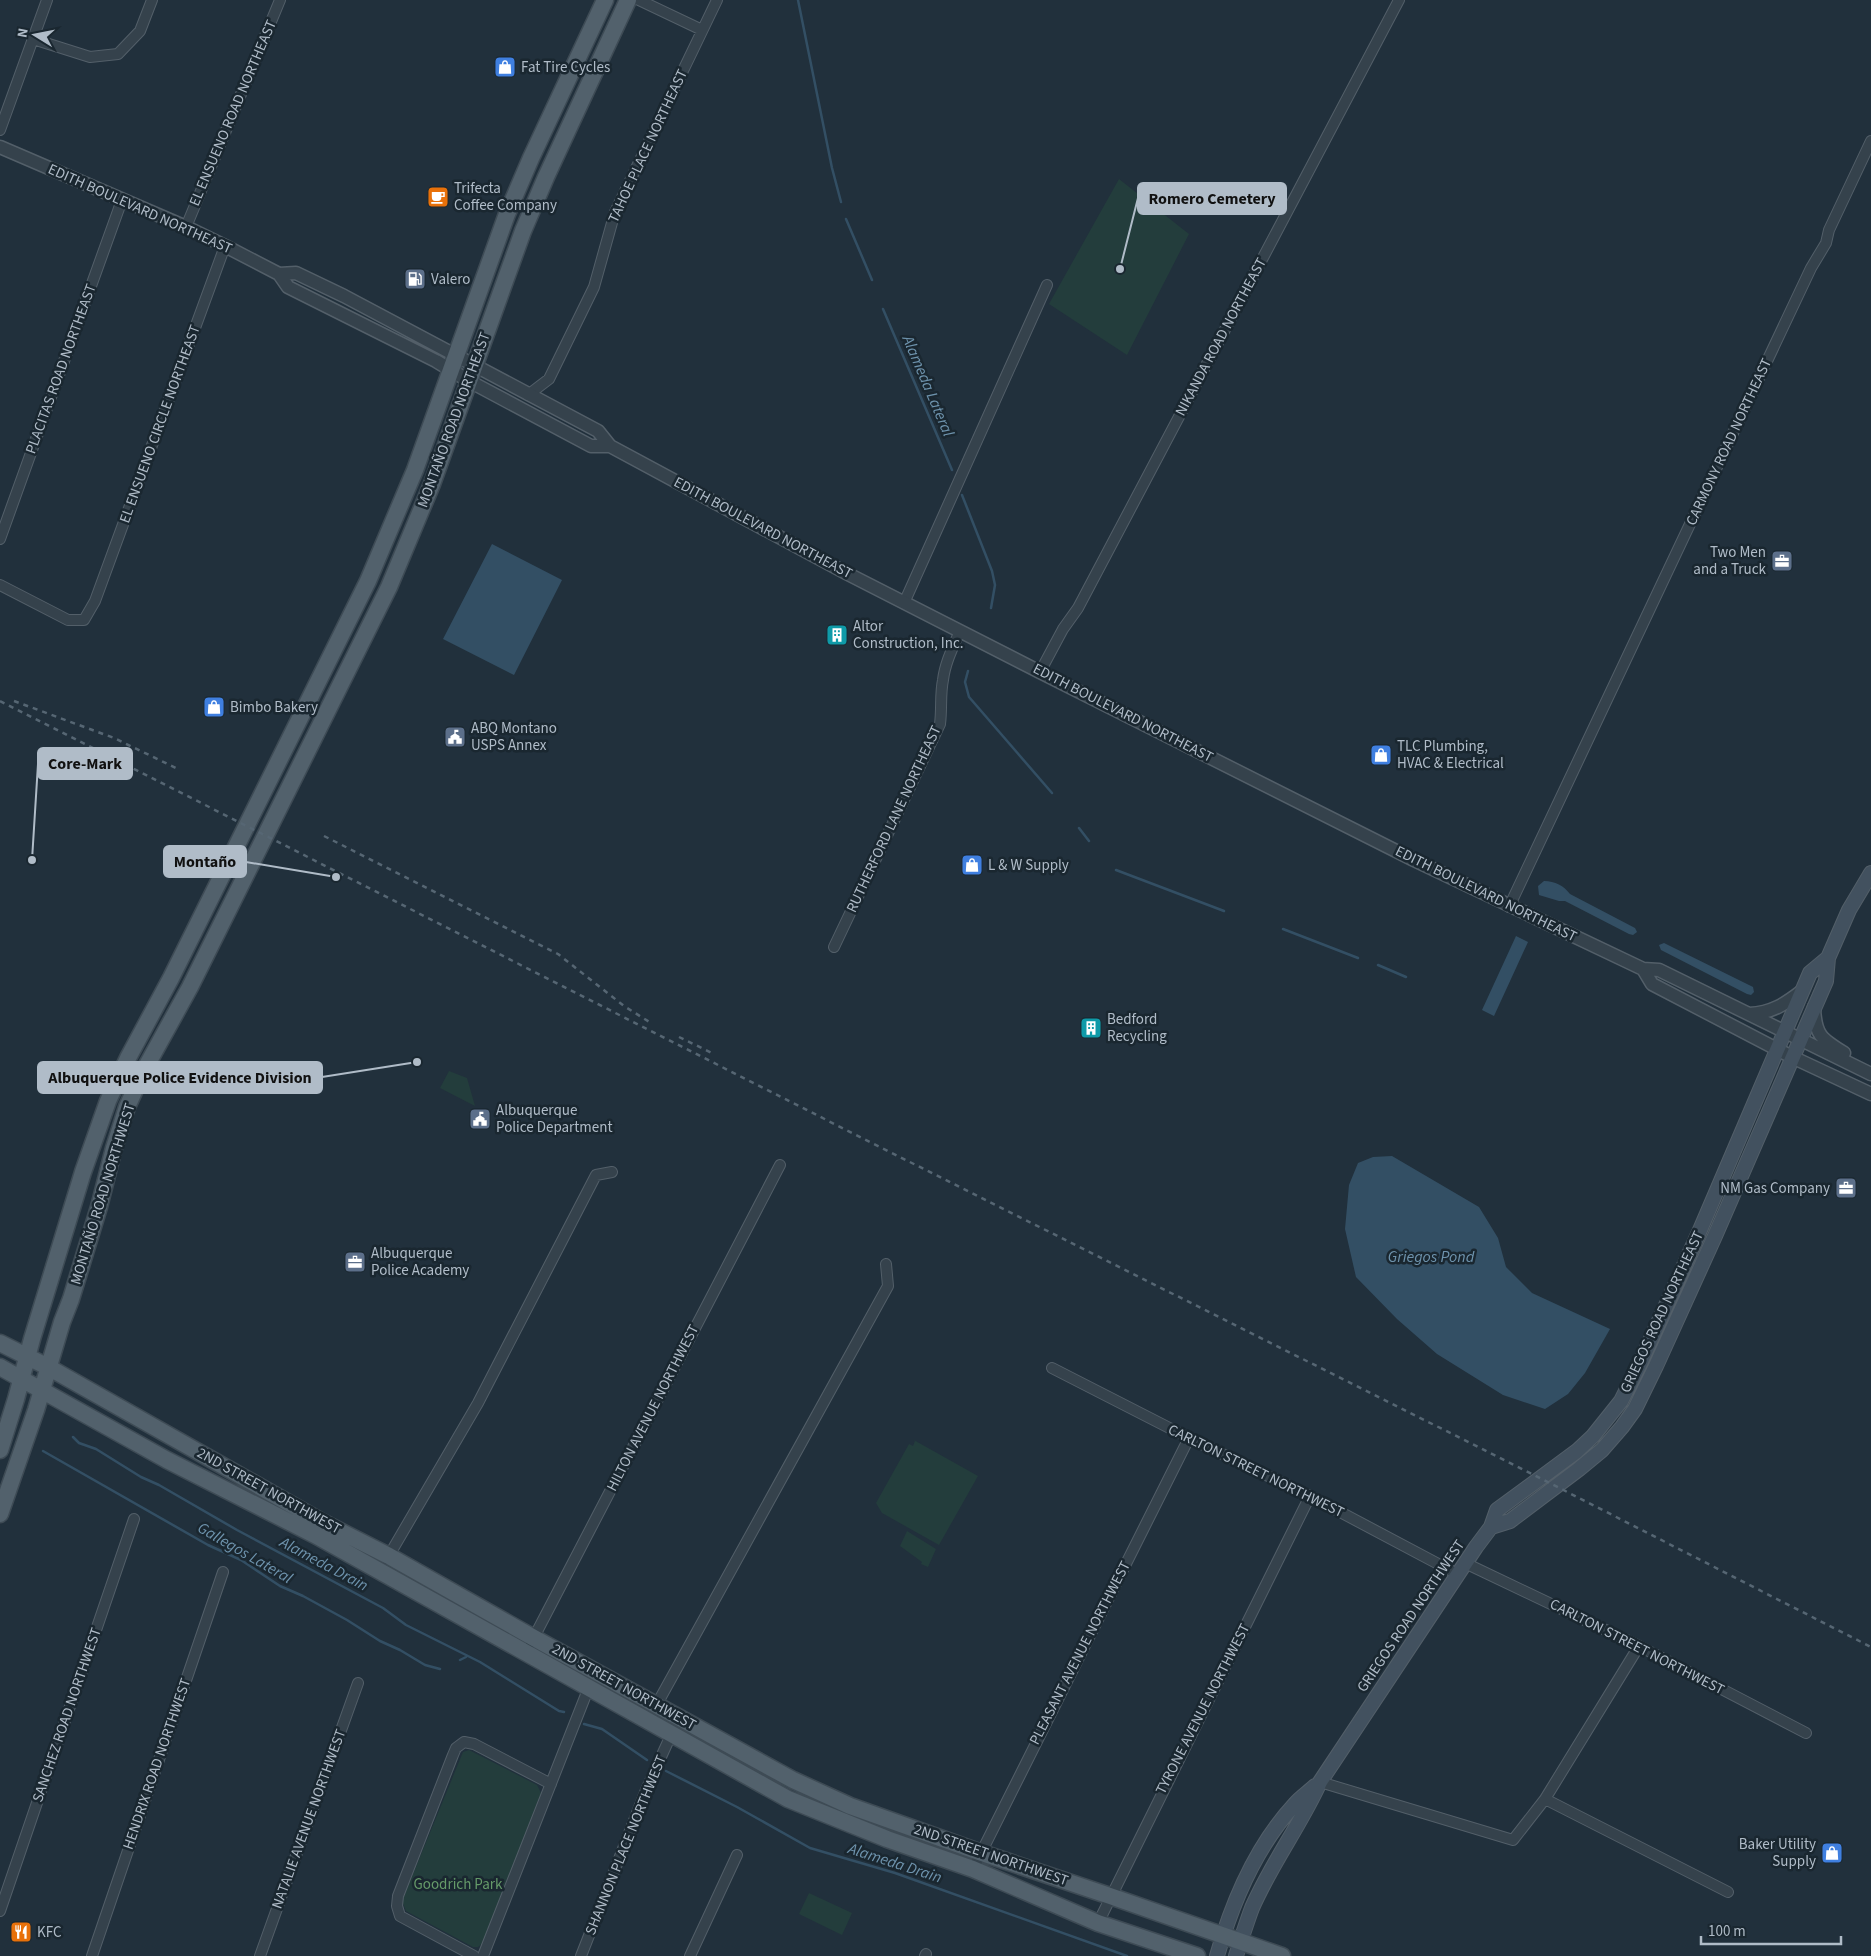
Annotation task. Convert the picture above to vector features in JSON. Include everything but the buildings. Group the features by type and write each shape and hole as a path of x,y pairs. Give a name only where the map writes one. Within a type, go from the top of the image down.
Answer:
{"main road":[{"name":"MONTAÑO ROAD NORTHEAST","path":"247,825 368,581 406,492 514,197 605,0"},
{"name":"MONTAÑO ROAD NORTHEAST","path":"266,835 390,587 427,497 527,223 628,0"},
{"name":"MONTAÑO ROAD NORTHWEST","path":"0,1450 26,1357 83,1172 108,1101 247,825"},
{"name":"MONTAÑO ROAD NORTHWEST","path":"0,1514 93,1227 114,1148 128,1107 148,1062 190,987 266,835"},
{"path":"1828,958 1849,910 1871,873"},
{"name":"GRIEGOS ROAD NORTHEAST","path":"1539,1478 1577,1451 1593,1436 1621,1401 1630,1385 1700,1230 1810,973 1828,958"},
{"name":"GRIEGOS ROAD NORTHEAST","path":"1491,1527 1510,1520 1579,1469 1602,1450 1622,1428 1635,1409 1715,1236 1826,981 1828,958"},
{"name":"2ND STREET NORTHWEST","path":"0,1343 48,1367 322,1522 389,1556 530,1645 588,1687 788,1799 887,1839 973,1869 1098,1923 1197,1956"},
{"name":"2ND STREET NORTHWEST","path":"0,1367 167,1460 292,1523 381,1571 530,1645 657,1704 793,1780 850,1806 1223,1935 1238,1949 1282,1956"},
{"name":"GRIEGOS ROAD NORTHWEST","path":"1238,1949 1252,1909 1262,1888 1307,1811 1320,1782 1491,1527 1498,1510 1539,1478"},
{"name":"GRIEGOS ROAD NORTHWEST","path":"1217,1956 1238,1897 1271,1835 1295,1803 1320,1782"}],"street":[{"path":"0,130 47,0"},
{"path":"32,39 90,57 118,54 140,31 152,0"},
{"name":"EL ENSUENO ROAD NORTHEAST","path":"186,226 280,0"},
{"path":"639,0 702,30"},
{"name":"TAHOE PLACE NORTHEAST","path":"528,395 549,379 594,287 614,212 717,0"},
{"name":"NIKANDA ROAD NORTHEAST","path":"1040,672 1063,629 1082,599 1399,0"},
{"name":"CARMONY ROAD NORTHEAST","path":"1510,907 1811,268 1826,243 1829,230 1871,141"},
{"name":"EDITH BOULEVARD NORTHEAST","path":"0,147 186,226 279,274 296,273 381,314 453,363 591,446 610,446"},
{"name":"PLACITAS ROAD NORTHEAST","path":"0,539 122,200"},
{"name":"EL ENSUENO CIRCLE NORTHEAST","path":"0,585 68,620 84,620 95,601 225,246"},
{"path":"904,603 1047,285"},
{"name":"EDITH BOULEVARD NORTHEAST","path":"472,374 528,395 598,431 610,446 904,603 1040,672 1510,907 1643,969 1659,970 1871,1074"},
{"name":"RUTHERFORD LANE NORTHEAST","path":"834,947 940,724 942,681 951,651 960,631"},
{"name":"EDITH BOULEVARD NORTHEAST","path":"1643,969 1652,984 1792,1057 1871,1094"},
{"path":"1749,1014 1763,1014 1777,1009 1802,991"},
{"path":"1814,1007 1815,1025 1822,1038 1853,1058 1871,1066"},
{"name":"HILTON AVENUE NORTHWEST","path":"530,1645 780,1165"},
{"path":"381,1571 478,1403 596,1175 612,1172"},
{"path":"657,1704 888,1286 886,1264"},
{"name":"CARLTON STREET NORTHWEST","path":"1052,1368 1189,1438 1462,1569 1639,1646 1806,1733"},
{"name":"PLEASANT AVENUE NORTHWEST","path":"973,1869 1189,1438"},
{"name":"TYRONE AVENUE NORTHWEST","path":"1098,1923 1310,1496"},
{"name":"SANCHEZ ROAD NORTHWEST","path":"0,1911 134,1519"},
{"name":"HENDRIX ROAD NORTHWEST","path":"92,1956 223,1572"},
{"path":"1320,1782 1513,1840 1545,1799 1639,1646"},
{"name":"NATALIE AVENUE NORTHWEST","path":"260,1956 358,1683"},
{"path":"483,1956 588,1687"},
{"name":"SHANNON PLACE NORTHWEST","path":"581,1956 646,1790 671,1735"},
{"path":"474,1956 400,1916 397,1906 398,1896 456,1748 464,1742 474,1744 551,1784"},
{"path":"1545,1799 1728,1892"},
{"path":"690,1956 737,1854"}],"green space":[{"path":"1119,179 1189,234 1127,355 1049,304"},
{"path":"449,1071 467,1078 475,1106 440,1088"},
{"path":"912,1439 978,1476 939,1545 882,1513 876,1503 909,1444 913,1446 915,1441"},
{"path":"907,1531 936,1549 928,1567 921,1564 922,1562 900,1546"},
{"name":"Goodrich Park","path":"469,1750 537,1785 541,1793 484,1942 478,1947 473,1947 406,1911 402,1901 463,1752"},
{"path":"809,1893 852,1913 842,1935 799,1914"}],"water":[{"path":"492,544 562,580 514,675 443,639"},
{"path":"1544,881 1559,884 1570,894 1635,928 1637,932 1633,935 1629,934 1565,901 1539,895 1538,886"},
{"path":"1516,936 1528,942 1494,1016 1482,1010"},
{"path":"1664,943 1753,987 1754,992 1751,995 1747,994 1661,950 1659,945"},
{"name":"Griegos Pond","path":"1392,1156 1479,1207 1498,1238 1506,1267 1532,1293 1610,1329 1585,1373 1568,1394 1545,1409 1503,1395 1437,1354 1397,1319 1356,1277 1345,1229 1349,1185 1358,1163 1373,1157"}],"waterway":[{"path":"798,0 832,168 841,202"},
{"path":"846,219 872,280"},
{"name":"Alameda Lateral","path":"883,309 952,470"},
{"path":"962,495 992,571 995,585 991,608"},
{"path":"968,671 965,682 969,697 1052,793"},
{"path":"1079,828 1089,841"},
{"name":"Alameda Lateral","path":"1116,870 1224,911"},
{"path":"1283,929 1358,958"},
{"path":"1378,965 1406,977"},
{"name":"Alameda Drain","path":"73,1437 79,1443 96,1449 141,1477 159,1485 237,1530 383,1608 406,1625 480,1662 559,1711 564,1712"},
{"name":"Gallegos Lateral","path":"43,1451 208,1545 241,1560 280,1586 347,1620 380,1641 425,1665 440,1669"},
{"name":"Gallegos Lateral","path":"460,1660 466,1657"},
{"name":"Alameda Drain","path":"584,1724 602,1729 647,1760"},
{"name":"Alameda Drain","path":"666,1771 737,1807 810,1848 895,1873 1127,1956"}],"railway":[{"path":"0,701 1871,1647"},
{"path":"14,701 114,738 178,769"},
{"path":"324,836 558,954 624,1006 651,1023"},
{"path":"679,1037 714,1054"}],"place":[{"name":"Fat Tire Cycles","path":"505,67"},
{"name":"Trifecta Coffee Company","path":"438,197"},
{"name":"Romero Cemetery","path":"1120,269"},
{"name":"Valero","path":"415,279"},
{"name":"Two Men and a Truck","path":"1782,561"},
{"name":"Altor Construction, Inc.","path":"837,635"},
{"name":"Bimbo Bakery","path":"214,707"},
{"name":"ABQ Montano USPS Annex","path":"455,737"},
{"name":"TLC Plumbing, HVAC & Electrical","path":"1381,755"},
{"name":"Core-Mark","path":"32,860"},
{"name":"L & W Supply","path":"972,865"},
{"name":"Montaño","path":"336,877"},
{"name":"Bedford Recycling","path":"1091,1028"},
{"name":"Albuquerque Police Evidence Division","path":"417,1062"},
{"name":"Albuquerque Police Department","path":"480,1119"},
{"name":"NM Gas Company","path":"1846,1188"},
{"name":"Albuquerque Police Academy","path":"355,1262"},
{"name":"Baker Utility Supply","path":"1832,1853"},
{"name":"KFC","path":"21,1932"}]}
